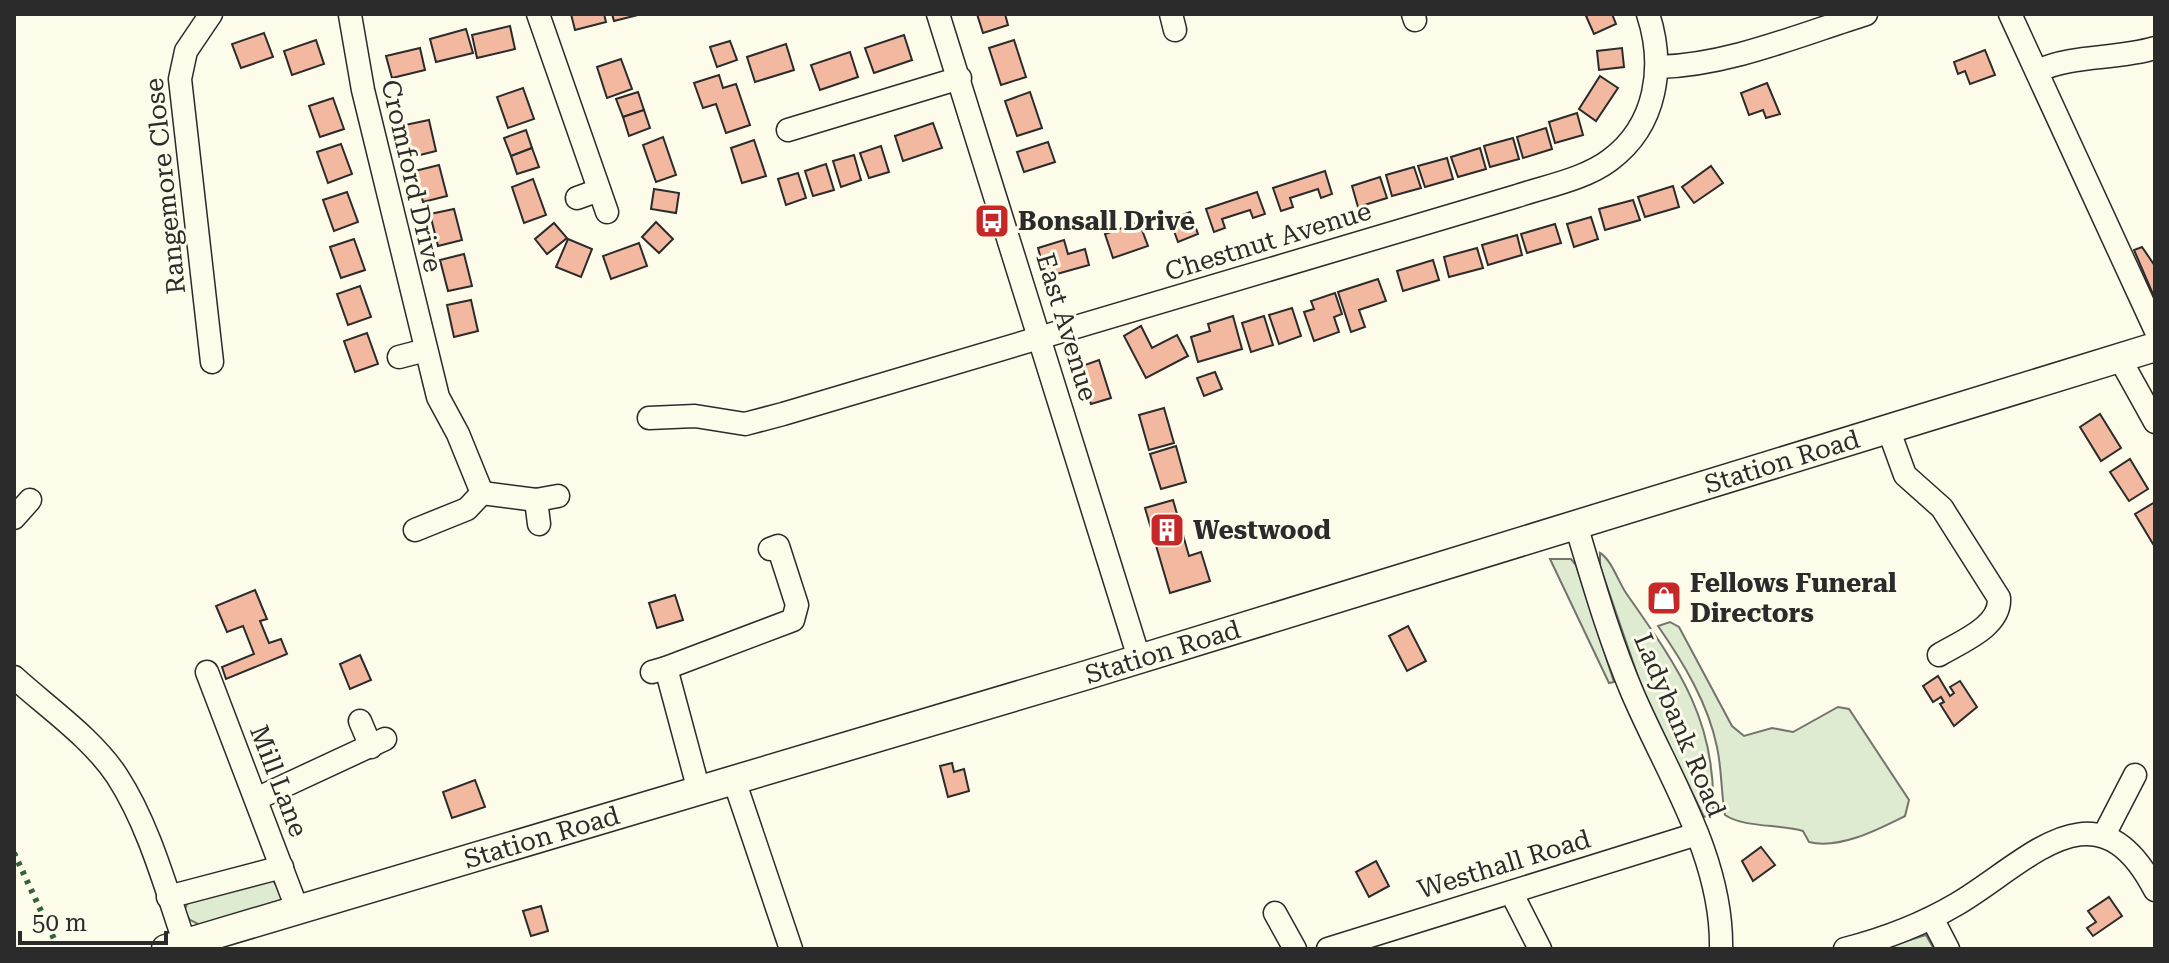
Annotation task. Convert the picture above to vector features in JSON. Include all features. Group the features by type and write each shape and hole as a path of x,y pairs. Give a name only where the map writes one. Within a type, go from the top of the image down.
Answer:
{"main road":[{"name":"Station Road","path":"176,946 1889,431 2155,347"}],"street":[{"name":"Rangemore Close","path":"211,14 192,39 182,59 180,92 212,362"},
{"path":"343,14 357,14"},
{"path":"538,14 607,212"},
{"name":"East Avenue","path":"938,14 1139,658"},
{"name":"Chestnut Avenue","path":"649,418 695,416 745,424 783,414 1594,169 1618,154 1639,129 1651,106 1658,67 1648,14"},
{"path":"1658,67 1687,66 1746,51 1866,14"},
{"path":"2010,14 2155,329"},
{"name":"Cromford Drive","path":"350,15 363,90 438,397 458,434 482,493"},
{"path":"2037,71 2060,61 2125,55 2155,48"},
{"path":"788,130 960,78"},
{"path":"577,198 599,190"},
{"path":"399,357 426,350"},
{"path":"2120,359 2155,422"},
{"path":"1889,431 1905,475 1942,508 1999,598 1999,610 1989,623 1939,655"},
{"path":"415,530 467,509 482,493 547,498 539,524"},
{"path":"19,524 30,500"},
{"name":"Ladybank Road","path":"1576,525 1627,680 1697,834 1713,881 1721,949"},
{"path":"699,791 659,670 793,620 797,605 778,546 770,549"},
{"name":"Mill Lane","path":"207,672 298,911"},
{"path":"14,677 104,760 117,777 168,897 176,946"},
{"path":"256,799 378,743 360,721"},
{"path":"2104,835 2135,775"},
{"path":"734,780 791,949"},
{"path":"1845,949 1932,918 2057,838 2077,832 2104,835 2131,856 2155,890"},
{"name":"Westhall Road","path":"1328,949 1697,834"},
{"path":"168,897 282,867"},
{"path":"1512,894 1540,949"},
{"path":"1275,913 1295,949"},
{"path":"1932,918 1948,949"}],"green space":[{"path":"1600,553 1611,565 1677,670 1701,722 1713,780 1713,813 1704,817 1644,694 1600,566"},
{"path":"1550,559 1571,559 1576,565 1614,682 1609,683"},
{"path":"1670,622 1679,627 1732,726 1744,736 1772,728 1793,732 1838,707 1849,709 1909,800 1905,816 1846,841 1821,844 1809,842 1803,831 1742,822 1725,815 1719,756 1708,715 1685,669 1658,626"},
{"path":"273,880 283,897 281,903 208,929 190,920 184,911 188,902"},
{"path":"1926,935 1934,949 1879,949"}],"building":[{"path":"571,14 604,14 606,22 575,30"},
{"path":"612,14 638,14 638,15 614,21"},
{"path":"977,14 1005,14 1008,25 983,33"},
{"path":"1612,14 1616,24 1594,34 1586,16"},
{"path":"510,26 515,49 477,58 472,35"},
{"path":"466,29 473,53 436,62 430,39"},
{"path":"264,33 273,57 241,68 232,44"},
{"path":"904,35 912,60 874,73 865,48"},
{"path":"316,40 324,64 292,75 284,51"},
{"path":"1014,40 1026,77 1001,85 989,48"},
{"path":"730,41 737,60 717,67 710,47"},
{"path":"786,44 794,70 755,82 747,57"},
{"path":"420,48 425,70 392,78 386,56"},
{"path":"1622,48 1624,67 1599,70 1597,51"},
{"path":"1985,50 1995,75 1970,84 1965,71 1958,74 1954,62"},
{"path":"850,52 858,77 820,90 811,65"},
{"path":"621,59 632,89 607,98 597,67"},
{"path":"719,75 723,88 736,84 750,125 726,133 716,104 703,108 694,83"},
{"path":"1600,76 1618,88 1596,121 1579,109"},
{"path":"1767,83 1780,114 1766,118 1763,110 1749,115 1741,93"},
{"path":"523,88 534,119 508,128 497,97"},
{"path":"638,92 644,110 623,117 616,99"},
{"path":"1030,92 1042,128 1017,136 1005,101"},
{"path":"333,98 344,129 320,137 309,106"},
{"path":"644,110 650,128 629,136 623,117"},
{"path":"1577,113 1583,135 1555,143 1549,122"},
{"path":"429,120 436,151 412,157 405,125"},
{"path":"933,123 942,148 903,161 895,136"},
{"path":"1546,128 1552,149 1523,158 1517,137"},
{"path":"526,130 532,148 511,156 504,138"},
{"path":"663,137 676,175 656,182 643,145"},
{"path":"1513,138 1519,159 1490,167 1484,146"},
{"path":"754,140 766,176 742,183 731,148"},
{"path":"1048,142 1055,162 1024,172 1017,152"},
{"path":"341,144 352,174 328,183 317,152"},
{"path":"881,146 889,172 869,178 860,153"},
{"path":"532,148 539,167 517,174 511,156"},
{"path":"1480,148 1486,169 1458,177 1451,157"},
{"path":"854,155 861,180 841,187 833,161"},
{"path":"1447,158 1453,179 1425,187 1418,166"},
{"path":"826,164 834,190 813,196 805,171"},
{"path":"439,165 447,196 423,202 415,171"},
{"path":"1711,166 1723,183 1694,203 1682,187"},
{"path":"1414,167 1421,188 1392,196 1386,175"},
{"path":"1325,171 1332,194 1321,198 1318,189 1290,198 1293,207 1281,211 1273,188"},
{"path":"798,173 806,198 786,205 778,179"},
{"path":"1380,177 1387,198 1358,207 1352,186"},
{"path":"533,179 546,215 524,223 512,187"},
{"path":"1673,186 1679,207 1645,217 1638,197"},
{"path":"654,189 679,193 676,213 651,209"},
{"path":"347,192 358,222 334,231 323,200"},
{"path":"1257,192 1265,214 1253,218 1250,210 1222,219 1225,228 1214,232 1206,209"},
{"path":"1633,200 1640,220 1605,230 1599,209"},
{"path":"454,209 462,240 438,246 430,214"},
{"path":"1190,212 1198,234 1178,242 1170,220"},
{"path":"1591,217 1598,239 1574,247 1567,224"},
{"path":"656,222 673,239 659,253 642,237"},
{"path":"1139,222 1148,246 1113,258 1105,234"},
{"path":"554,223 567,238 547,254 535,239"},
{"path":"1555,224 1561,243 1527,253 1521,234"},
{"path":"1517,235 1522,255 1488,265 1482,245"},
{"path":"354,239 365,270 341,278 330,247"},
{"path":"568,239 592,249 581,277 556,267"},
{"path":"1064,240 1068,254 1085,249 1089,265 1046,277 1038,248"},
{"path":"639,243 647,266 611,279 603,256"},
{"path":"2142,247 2155,266 2155,299 2134,250"},
{"path":"1477,248 1483,268 1449,277 1444,257"},
{"path":"464,254 472,286 448,291 440,260"},
{"path":"1433,260 1439,280 1403,291 1397,271"},
{"path":"1378,279 1386,301 1359,310 1365,327 1351,332 1338,292"},
{"path":"360,286 371,317 348,325 337,294"},
{"path":"1335,293 1342,314 1334,317 1339,332 1314,341 1304,312 1314,309 1311,301"},
{"path":"471,300 478,331 454,337 447,305"},
{"path":"1292,308 1301,336 1279,344 1269,315"},
{"path":"1233,316 1242,349 1198,362 1191,337 1210,331 1208,324"},
{"path":"1264,316 1273,345 1251,352 1242,323"},
{"path":"1141,326 1152,348 1177,335 1188,356 1146,378 1124,336"},
{"path":"367,333 378,364 355,372 344,341"},
{"path":"1099,360 1111,398 1091,404 1079,367"},
{"path":"1215,372 1222,389 1204,396 1197,378"},
{"path":"1164,408 1174,443 1149,450 1139,415"},
{"path":"2100,414 2121,448 2101,461 2080,427"},
{"path":"1176,446 1186,482 1161,489 1150,454"},
{"path":"2130,459 2148,489 2129,501 2110,472"},
{"name":"Westwood","path":"1173,500 1189,556 1201,552 1210,581 1170,593 1145,508"},
{"path":"2155,502 2155,543 2153,544 2135,514"},
{"path":"255,590 267,619 260,621 269,643 281,639 287,654 226,679 222,667 254,654 243,626 227,632 216,606"},
{"path":"675,595 683,620 657,628 649,603"},
{"path":"1408,626 1426,661 1407,671 1389,636"},
{"path":"360,655 371,680 350,689 340,664"},
{"path":"1938,676 1950,696 1954,693 1950,687 1960,681 1977,707 1954,726 1940,704 1944,702 1941,697 1933,702 1923,686"},
{"path":"952,763 954,772 964,769 969,791 948,797 940,766"},
{"path":"475,780 485,807 452,818 443,792"},
{"path":"1761,847 1775,865 1753,881 1742,861"},
{"path":"1376,861 1389,886 1369,897 1356,872"},
{"path":"2109,897 2122,916 2093,936 2087,928 2096,922 2088,911"},
{"path":"541,906 548,931 531,936 523,911"}],"hedge":[{"path":"14,853 55,941"}],"place":[{"name":"Bonsall Drive","path":"992,221"},
{"name":"Westwood","path":"1167,530"},
{"name":"Fellows Funeral Directors","path":"1664,598"}]}
